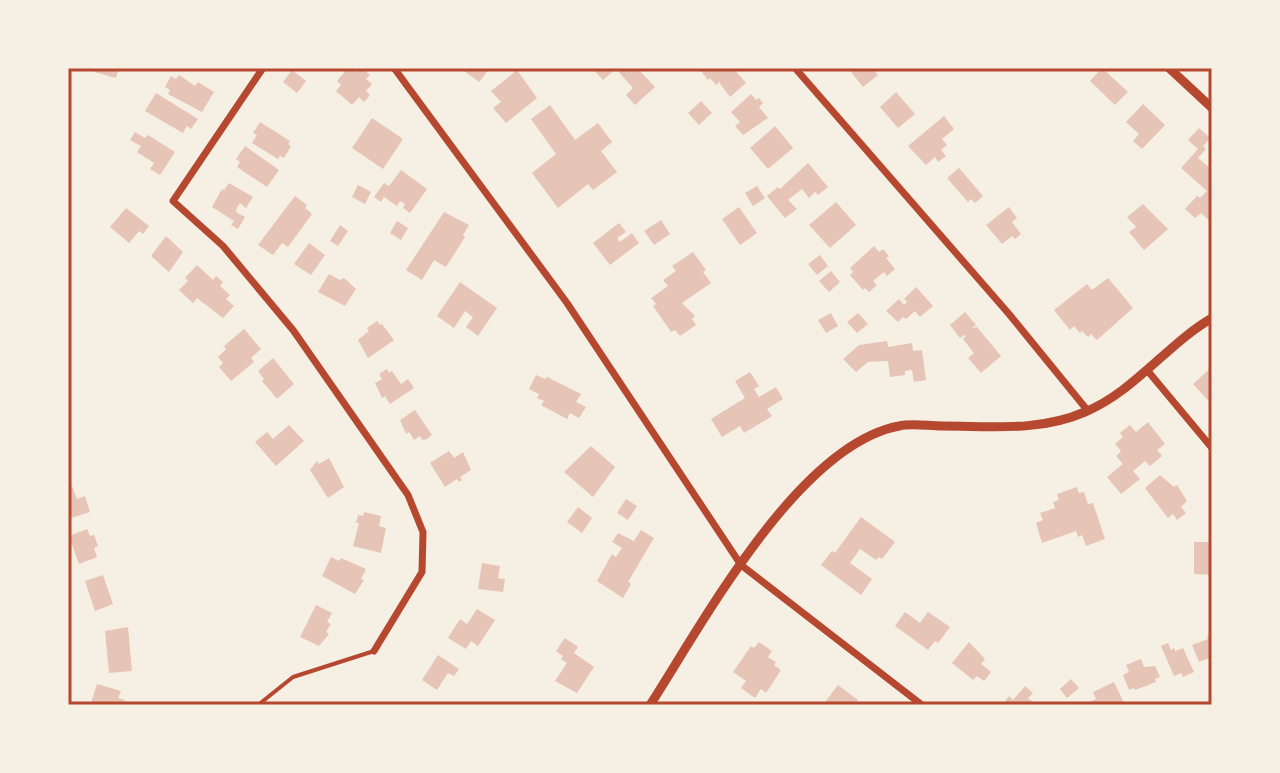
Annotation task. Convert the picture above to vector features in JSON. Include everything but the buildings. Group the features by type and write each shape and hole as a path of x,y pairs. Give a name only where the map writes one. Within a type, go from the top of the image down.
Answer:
{"street":[{"path":"263,68 173,201 223,246 293,330 408,495 423,532 422,572 374,651"},
{"path":"394,68 567,303 741,565 922,705"},
{"path":"795,68 1009,314 1088,411"},
{"path":"1169,68 1212,108"},
{"path":"650,705 741,565 792,497 856,441 900,425 1009,428 1056,423 1088,411 1118,394 1212,318"},
{"path":"1147,370 1212,448"}],"lane":[{"path":"258,705 293,677 374,651"}]}
